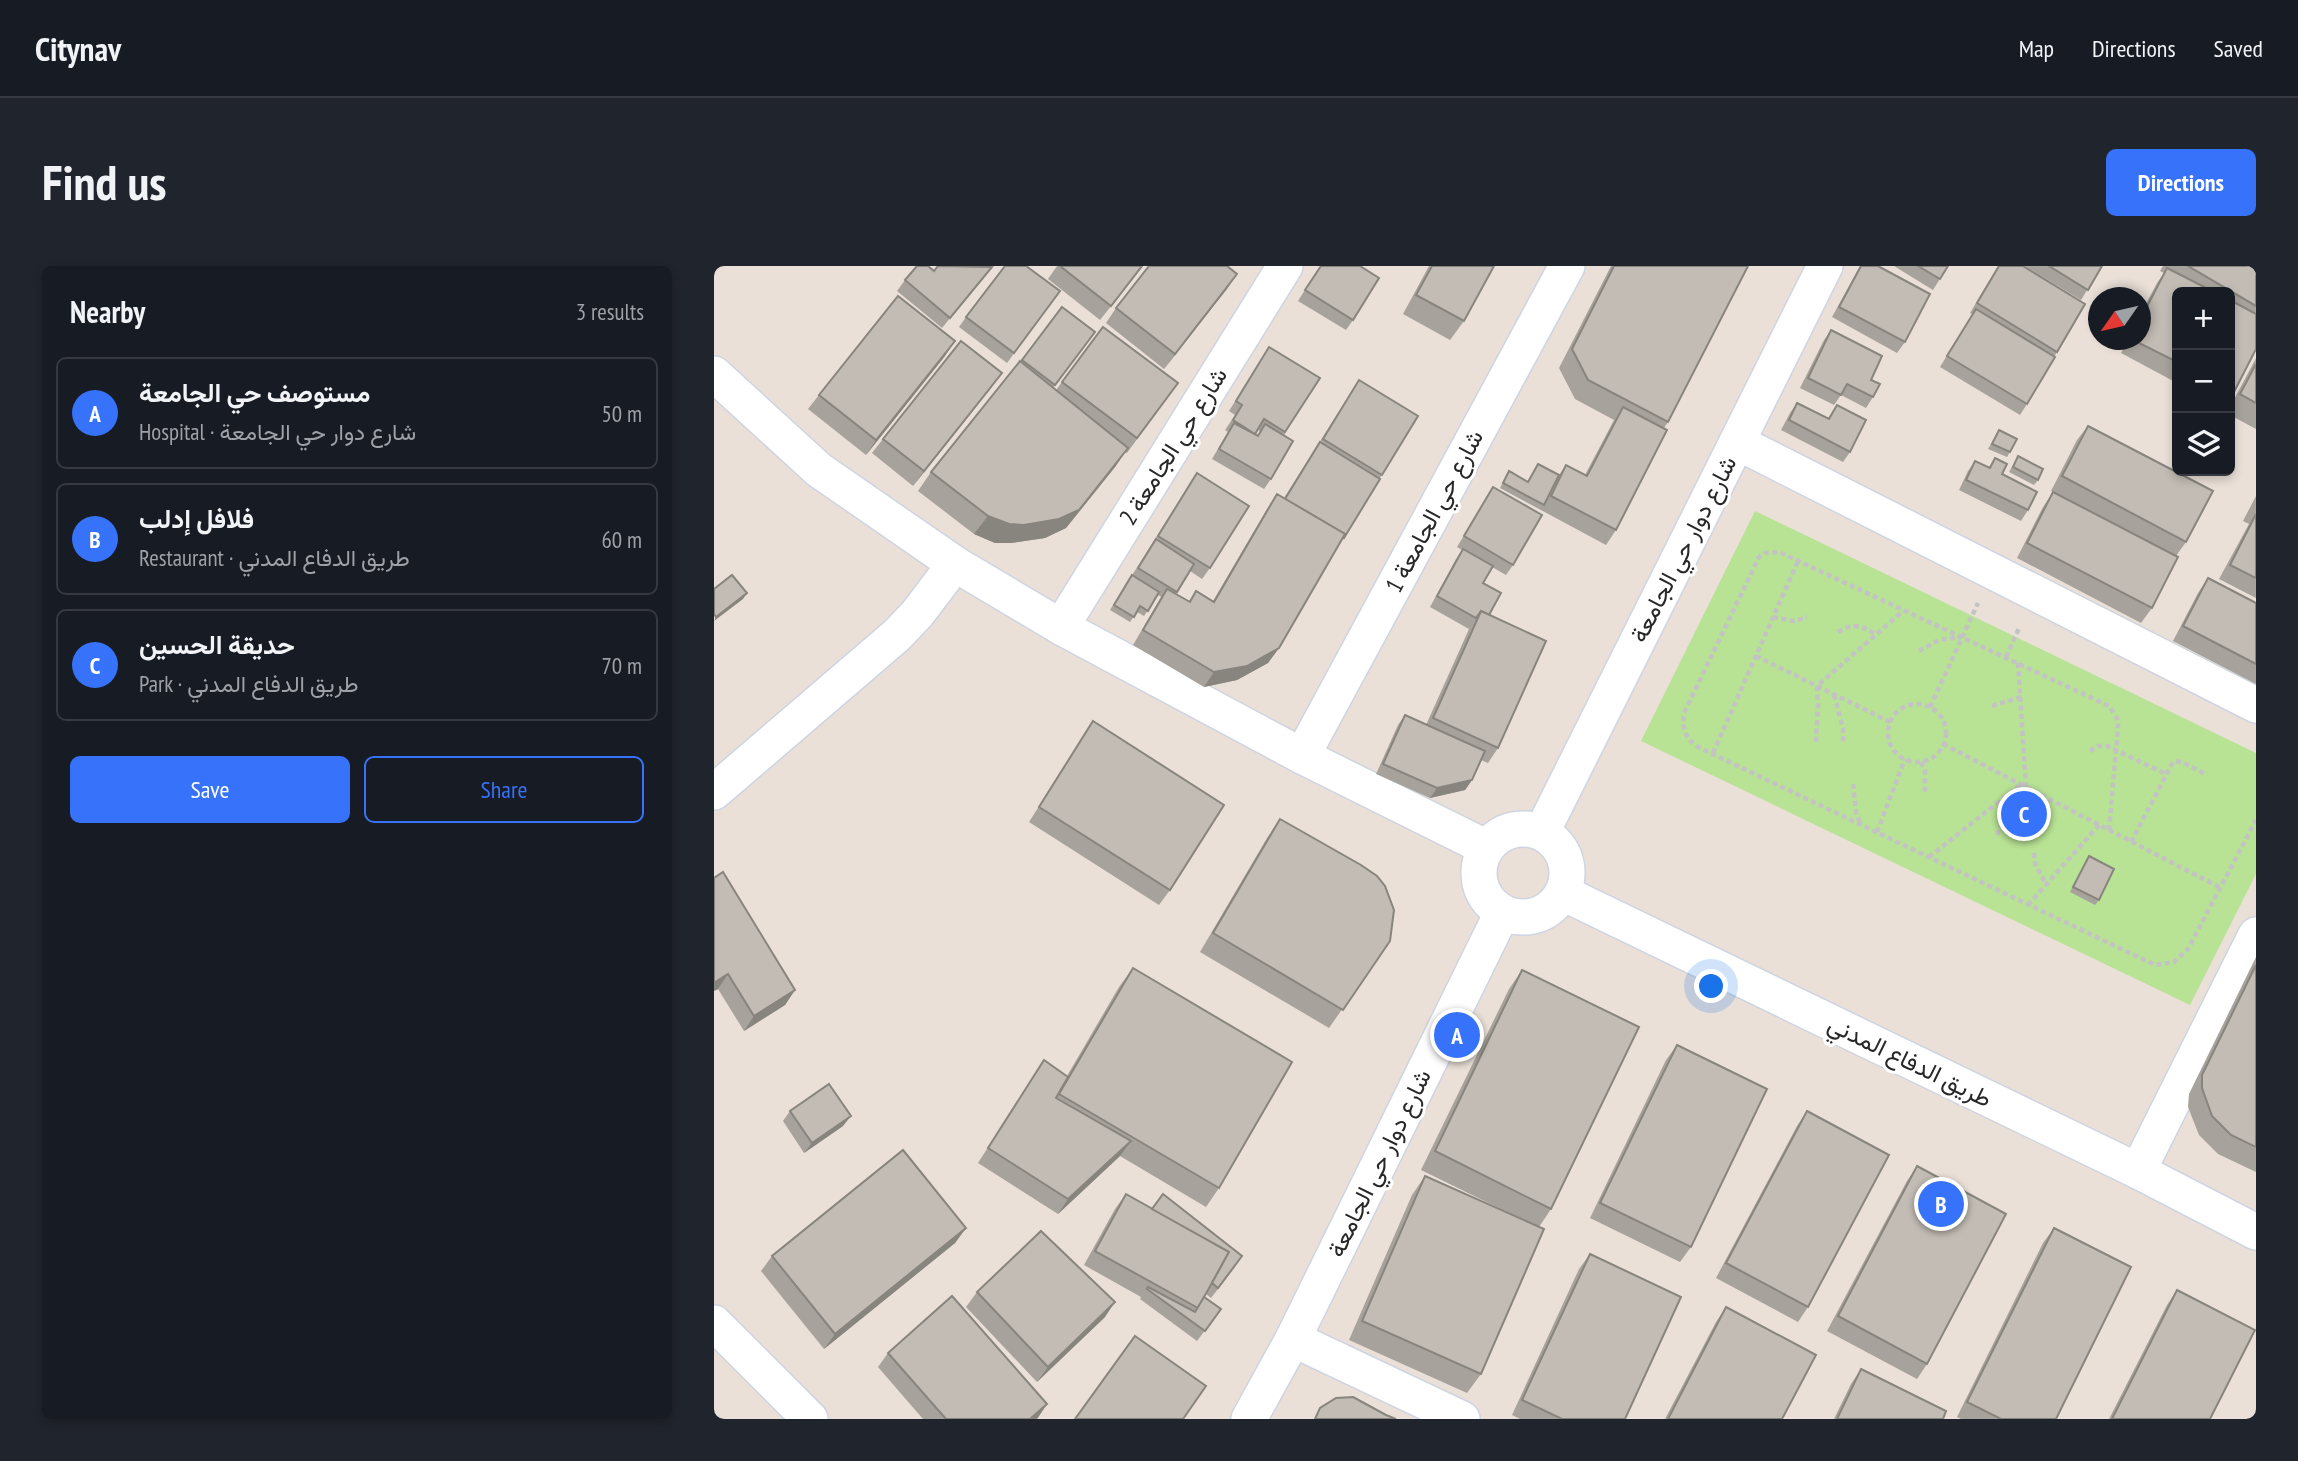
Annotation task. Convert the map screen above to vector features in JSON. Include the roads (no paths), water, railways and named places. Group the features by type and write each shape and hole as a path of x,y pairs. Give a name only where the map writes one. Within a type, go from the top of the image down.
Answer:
{"street":[{"name":"شارع حي الجامعة 2","path":"1061,627 1285,266"},
{"name":"شارع حي الجامعة 1","path":"1301,756 1567,266"},
{"name":"شارع دوار حي الجامعة","path":"1542,832 1825,266"},
{"path":"714,374 819,470 955,564 1061,627 1301,756 1485,847"},
{"path":"1737,442 2256,705"},
{"path":"714,792 897,635 955,564"},
{"path":"1521,828 1542,832 1556,843 1566,859 1567,878 1563,893 1552,907 1537,915 1519,917 1502,913 1487,901 1479,884 1478,865 1485,847 1501,833 1511,830 1521,828"},
{"name":"طريق الدفاع المدني","path":"1563,893 2138,1171 2256,1231"},
{"name":"شارع دوار حي الجامعة","path":"1249,1419 1293,1339 1502,913"},
{"path":"2138,1171 2256,935"},
{"path":"714,1323 810,1419"},
{"path":"1293,1339 1462,1419"}],"place":[{"name":"حديقة الحسين","path":"2024,814"},
{"name":"مستوصف حي الجامعة","path":"1457,1035"},
{"name":"فلافل إدلب","path":"1941,1204"}]}
